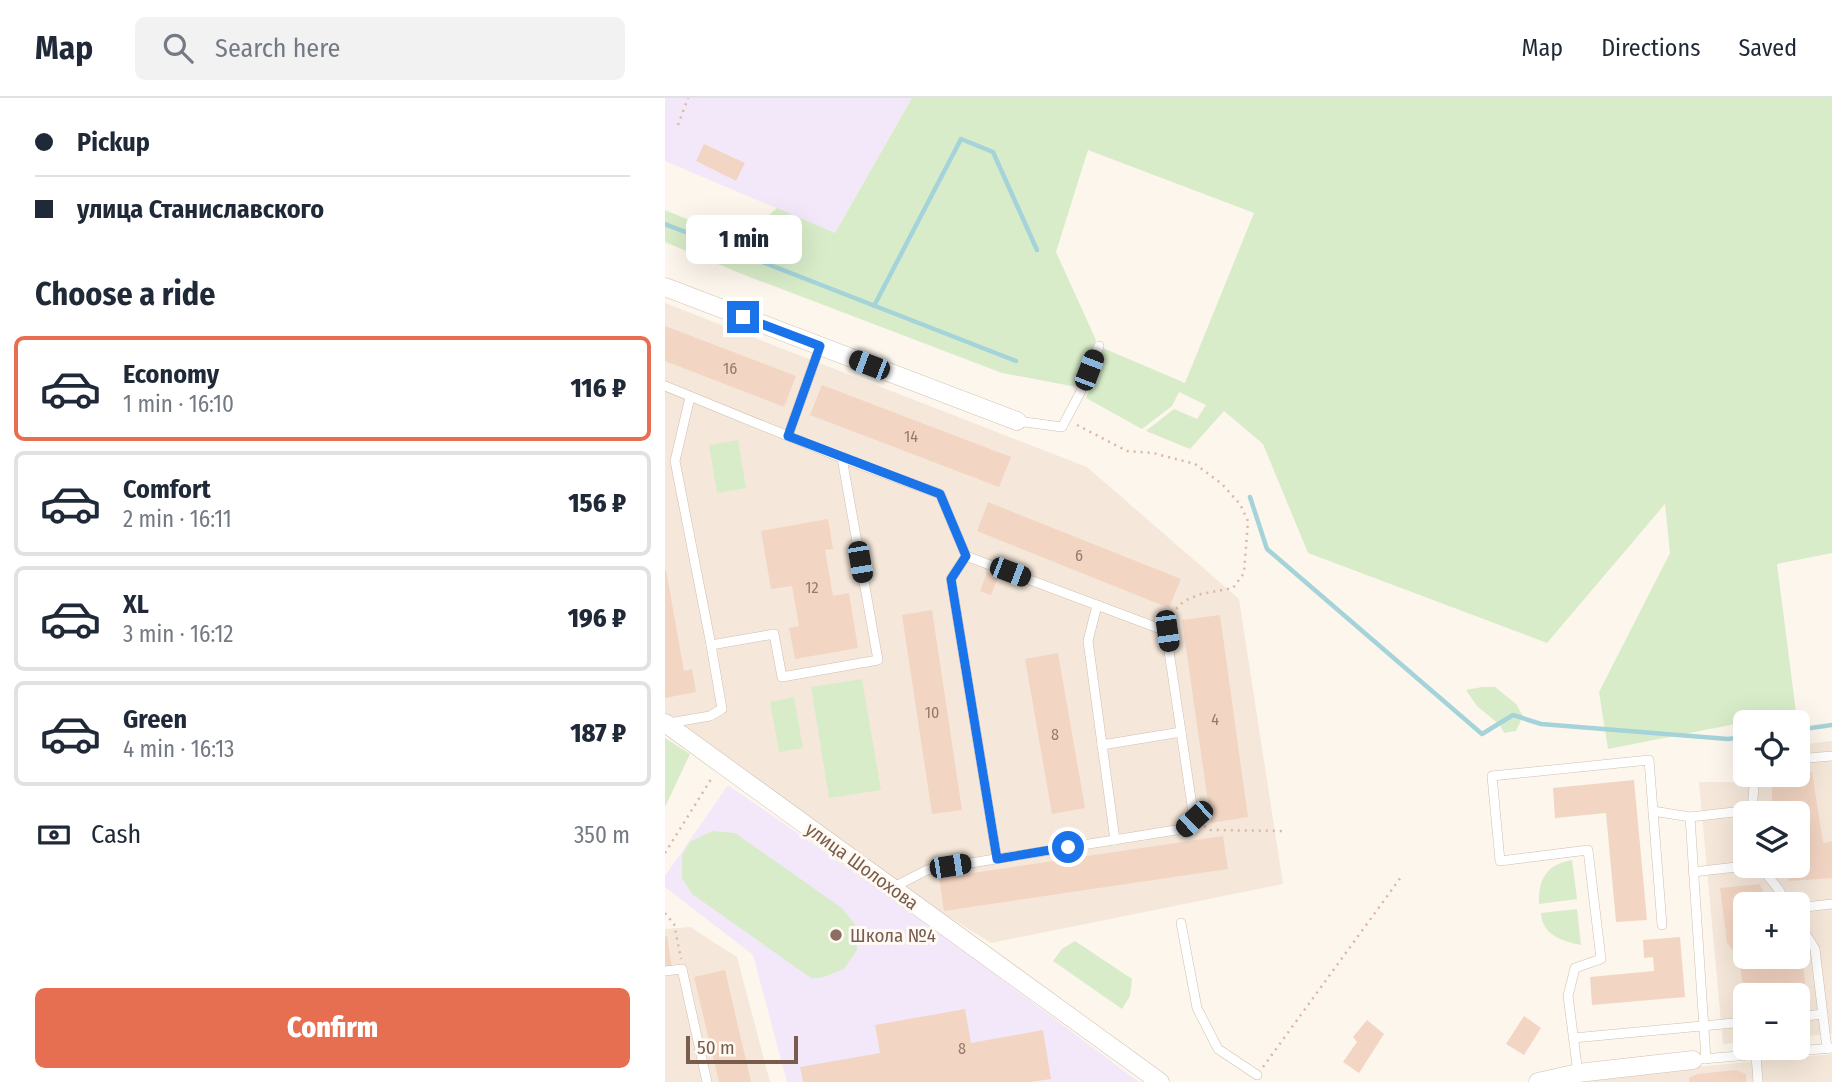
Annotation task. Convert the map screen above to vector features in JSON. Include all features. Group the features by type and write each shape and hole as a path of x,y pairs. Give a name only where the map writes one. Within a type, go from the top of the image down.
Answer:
{"street":[{"path":"665,287 1017,421"},
{"name":"улица Шолохова","path":"665,723 1160,1082"},
{"path":"1538,1082 1578,1073 1700,1060"}],"lane":[{"path":"788,436 820,346"},
{"path":"1017,421 1062,427 1080,393 1099,346"},
{"path":"665,386 842,458 940,494 966,556 1167,631 1194,819 1182,829 927,870 892,888"},
{"path":"665,723 710,716 722,709 675,461 690,397"},
{"path":"712,645 774,634 782,677 878,660 842,458"},
{"path":"966,556 951,579 997,859"},
{"path":"1097,605 1088,641 1115,840"},
{"path":"1102,745 1181,732"},
{"path":"1810,758 1832,756"},
{"path":"1578,1073 1568,996 1575,968 1601,959 1588,850 1500,861 1492,776 1649,760 1662,925"},
{"path":"1653,811 1690,817 1733,814"},
{"path":"1690,817 1704,1026 1700,1060 1733,1056"},
{"path":"1693,872 1733,867"},
{"path":"1770,878 1780,892"},
{"path":"1810,907 1832,904"},
{"path":"1181,923 1197,1008 1218,1049 1257,1075"},
{"path":"1810,941 1815,949 1829,1049 1810,1050"},
{"path":"665,971 682,969 707,1082"},
{"path":"1821,1003 1832,1003"},
{"path":"1810,1015 1822,1014"},
{"path":"1573,1038 1733,1023"},
{"path":"1756,1060 1758,1082"}],"path":[{"path":"678,125 688,98"},
{"path":"1066,419 1127,451 1153,453 1195,464 1231,494 1240,504 1248,521 1244,572 1233,588 1201,594 1184,601 1157,628"},
{"path":"665,853 715,773"},
{"path":"1194,819 1210,830 1283,831"},
{"path":"1257,1075 1401,877"},
{"path":"665,913 674,924 682,969"},
{"path":"665,923 674,924"}],"shaded area":[{"path":"665,98 912,98 835,233 665,161"},
{"path":"665,303 1087,467 1239,599 1283,884 991,943 941,912 665,716"},
{"path":"1832,741 1832,1034 1810,1036 1810,983 1733,983 1733,1043 1723,1044 1699,782 1733,782 1733,787 1810,787 1810,744"},
{"name":"Школа №4","path":"728,785 917,916 1139,1082 787,1082 753,955 665,887 665,876"},
{"path":"690,927 737,957 770,1082 665,1082 665,929"},
{"path":"1832,1054 1832,1082 1574,1082 1589,1077 1769,1060 1810,1060 1810,1056"}],"green space":[{"path":"912,98 1832,98 1832,553 1777,564 1796,710 1733,710 1733,724 1608,749 1599,692 1670,553 1665,504 1547,643 1308,553 1263,444 1224,411 1190,449 1146,431 1174,409 1197,419 1206,405 1179,392 1172,406 1142,429 1086,398 1101,363 1103,348 1185,383 1254,213 1088,150 1056,252 1096,340 1077,387 1002,373 665,242 665,210 725,235 760,223 777,208 835,233"},
{"path":"738,440 746,488 717,493 709,445"},
{"path":"862,679 881,790 829,798 811,687"},
{"path":"1495,687 1516,704 1523,716 1516,731 1504,733 1500,725 1477,706 1466,690"},
{"path":"794,697 803,748 779,752 770,702"},
{"path":"665,738 690,754 665,807"},
{"path":"712,831 735,833 842,908 855,924 857,950 844,969 821,978 811,978 692,894 682,878 682,855 690,842"},
{"path":"1572,860 1577,899 1539,904 1540,887 1546,874 1556,865"},
{"path":"1577,909 1581,945 1554,936 1542,921 1541,913"},
{"path":"1075,941 1132,979 1130,996 1122,1009 1053,961 1062,949"}],"building":[{"path":"704,144 745,163 736,181 696,161"},
{"path":"665,326 796,376 784,407 665,361"},
{"path":"822,385 1011,457 999,487 810,415"},
{"path":"988,502 1181,579 1169,608 977,531"},
{"path":"828,519 833,549 825,550 833,596 849,593 858,648 795,659 789,628 799,626 792,586 771,589 761,531"},
{"path":"665,570 684,671 692,669 696,692 665,698"},
{"path":"987,572 998,578 991,595 980,591"},
{"path":"932,610 962,810 932,814 902,615"},
{"path":"1220,615 1248,817 1211,823 1182,620"},
{"path":"1058,653 1085,808 1052,814 1025,659"},
{"path":"1810,772 1823,843 1832,841 1832,878 1789,881 1788,878 1810,878 1810,801 1772,801 1772,787 1810,787"},
{"path":"1634,780 1647,920 1616,922 1606,813 1555,818 1553,788"},
{"path":"1223,836 1228,869 944,911 939,878"},
{"path":"1760,884 1763,892 1733,892 1733,950 1727,943 1720,888"},
{"path":"667,936 672,968 665,969 665,937"},
{"path":"1680,937 1685,997 1592,1005 1590,977 1654,971 1653,957 1644,958 1643,940"},
{"path":"1740,969 1804,969 1805,983 1743,983"},
{"path":"725,970 751,1082 719,1082 694,977"},
{"path":"965,1009 971,1043 1043,1030 1051,1079 1031,1082 803,1082 800,1067 880,1053 875,1025"},
{"path":"1524,1016 1541,1028 1524,1055 1506,1044"},
{"path":"1367,1020 1384,1034 1359,1073 1343,1062 1357,1042 1353,1037"},
{"path":"1736,1070 1746,1074 1746,1082 1689,1082 1689,1078 1697,1074"}],"waterway":[{"path":"874,306 961,139 993,152 1037,250"},
{"path":"665,224 1016,361"},
{"path":"1250,497 1267,549 1482,734 1513,715 1541,724 1733,738"},
{"path":"1810,728 1832,725"}],"place":[{"name":"Школа №4","path":"836,935"}],"route":[{"path":"743,317 820,346 788,436 940,494 966,556 951,579 997,859 1068,847"}]}
